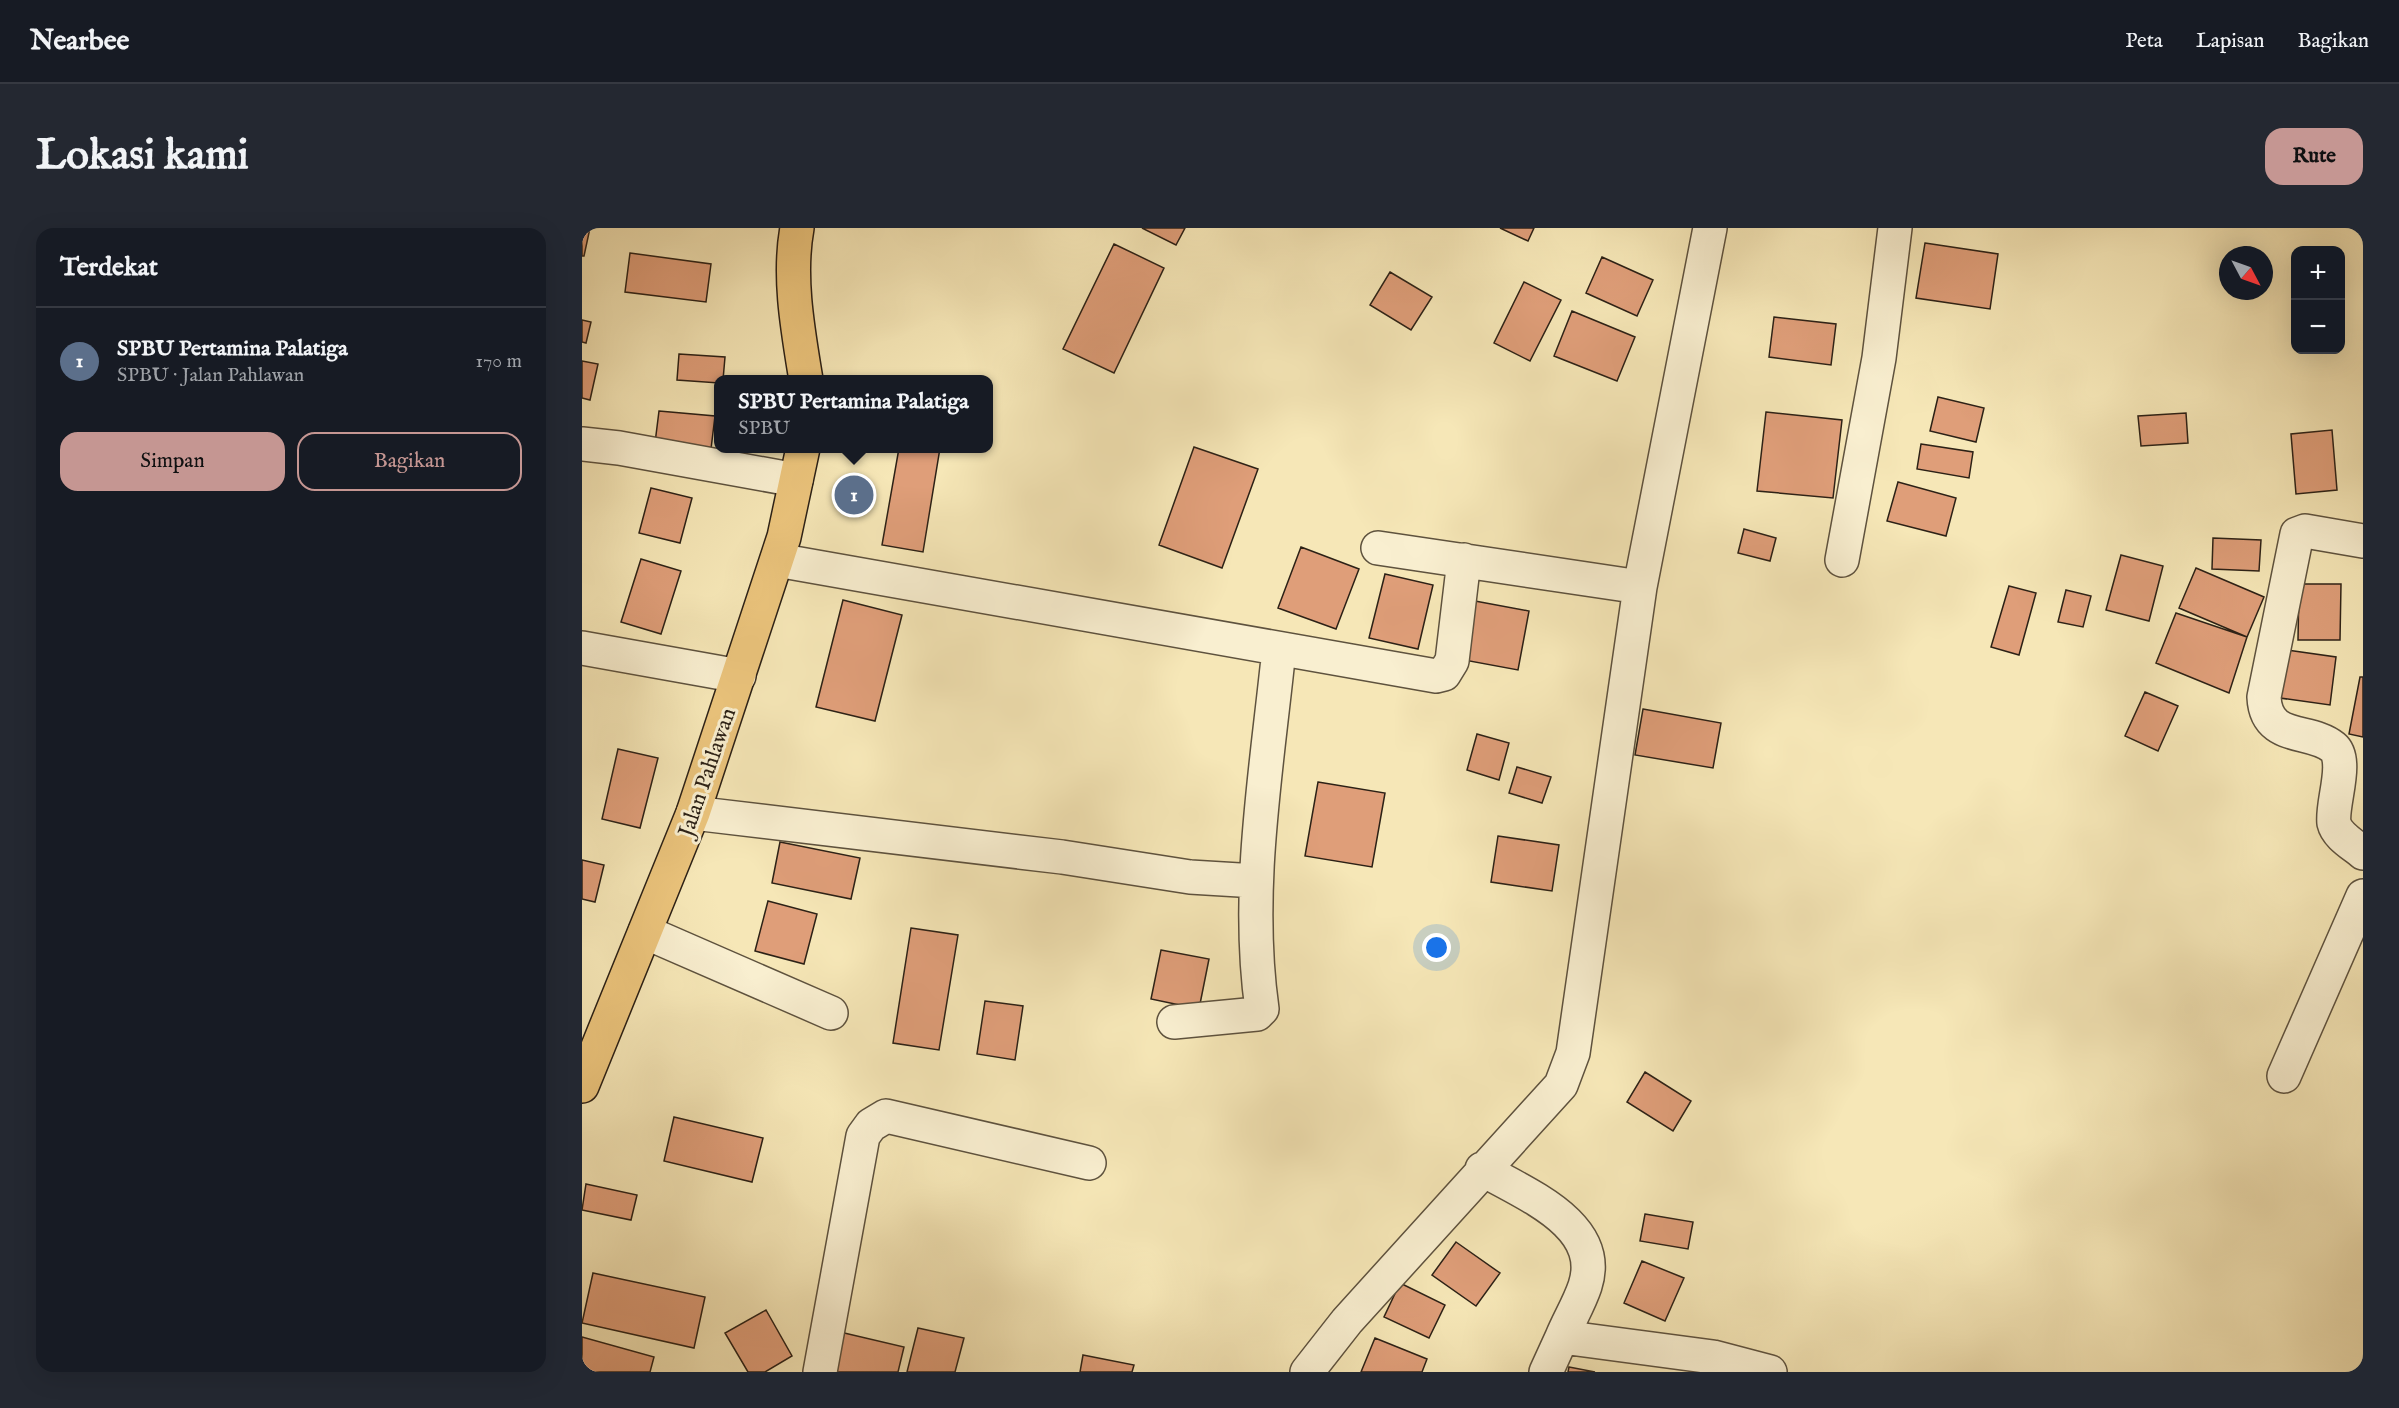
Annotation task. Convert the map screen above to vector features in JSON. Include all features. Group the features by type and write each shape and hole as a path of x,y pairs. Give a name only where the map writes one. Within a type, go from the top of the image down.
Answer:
{"highway":[{"path":"797,228 795,281 798,334 805,375"},
{"name":"Jalan Pahlawan","path":"582,1086 693,813 777,560 802,453"}],"street":[{"path":"1307,1372 1347,1321 1482,1169 1561,1085 1573,1053 1640,586 1710,228"},
{"path":"1842,560 1878,358 1895,228"},
{"path":"582,444 619,448 796,480"},
{"path":"2363,542 2305,531 2297,534 2264,697 2268,715 2277,726 2333,747 2339,757 2334,824 2342,836 2363,853"},
{"path":"1378,548 1640,586"},
{"path":"777,560 1436,676 1444,674 1452,661 1464,560"},
{"path":"582,648 739,676"},
{"path":"1174,1022 1260,1012 1256,880 1279,649"},
{"path":"693,813 1062,857 1190,877 1256,880"},
{"path":"2284,1076 2363,896"},
{"path":"645,932 831,1013"},
{"path":"820,1372 863,1136 871,1125 886,1116 1089,1163"},
{"path":"1482,1169 1566,1219 1584,1242 1588,1267 1586,1285 1546,1372"},
{"path":"1562,1337 1713,1357 1770,1372"}],"building":[{"path":"582,228 590,228 584,256 582,256"},
{"path":"1142,228 1185,228 1176,245"},
{"path":"1500,228 1534,228 1528,241"},
{"path":"1925,243 1998,254 1990,309 1916,298"},
{"path":"1114,244 1164,268 1114,373 1063,349"},
{"path":"630,253 711,264 706,302 625,292"},
{"path":"1602,257 1653,280 1637,316 1586,293"},
{"path":"1390,272 1432,297 1411,330 1370,305"},
{"path":"1524,282 1561,300 1530,361 1494,343"},
{"path":"1572,311 1635,337 1617,381 1554,356"},
{"path":"1774,317 1836,324 1831,365 1769,357"},
{"path":"582,320 591,322 586,343 582,342"},
{"path":"679,354 725,357 723,375 714,375 714,383 677,380"},
{"path":"582,361 598,364 590,400 582,398"},
{"path":"1938,397 1984,408 1976,442 1930,431"},
{"path":"659,411 714,416 711,449 655,443"},
{"path":"1766,412 1842,420 1833,498 1757,491"},
{"path":"2186,413 2188,443 2141,446 2138,416"},
{"path":"2332,430 2337,490 2296,494 2291,434"},
{"path":"1921,444 1973,452 1969,478 1917,469"},
{"path":"1194,447 1258,469 1222,568 1159,545"},
{"path":"898,453 939,453 923,552 882,545"},
{"path":"1898,482 1956,498 1946,536 1887,521"},
{"path":"651,488 692,498 680,543 639,533"},
{"path":"1744,529 1776,538 1770,561 1738,553"},
{"path":"2213,538 2261,540 2259,571 2212,569"},
{"path":"1301,547 1359,569 1336,629 1278,608"},
{"path":"2121,555 2163,566 2149,621 2106,610"},
{"path":"641,559 681,571 661,634 621,622"},
{"path":"2196,568 2264,597 2247,637 2179,608"},
{"path":"1385,574 1433,585 1418,649 1369,638"},
{"path":"2299,584 2341,584 2340,640 2298,640"},
{"path":"2009,586 2036,593 2019,655 1991,647"},
{"path":"2066,590 2091,596 2083,627 2058,622"},
{"path":"843,600 902,615 875,721 816,707"},
{"path":"1475,601 1529,611 1518,670 1464,660"},
{"path":"2176,613 2247,637 2229,693 2156,663"},
{"path":"2287,650 2336,657 2330,705 2280,698"},
{"path":"2360,677 2363,677 2363,737 2349,734"},
{"path":"2145,692 2178,706 2158,751 2125,736"},
{"path":"1643,709 1721,723 1713,768 1635,755"},
{"path":"1477,734 1509,743 1499,780 1467,770"},
{"path":"618,749 658,758 640,828 602,819"},
{"path":"1517,767 1551,777 1542,803 1509,793"},
{"path":"1318,782 1385,793 1372,867 1305,856"},
{"path":"1498,836 1559,845 1552,891 1491,882"},
{"path":"780,842 860,858 851,899 772,883"},
{"path":"582,860 604,865 595,902 582,899"},
{"path":"768,901 817,914 804,964 755,951"},
{"path":"911,928 958,935 939,1050 893,1043"},
{"path":"1161,950 1209,959 1199,1009 1151,999"},
{"path":"985,1001 1023,1006 1015,1060 977,1054"},
{"path":"1645,1072 1691,1101 1673,1131 1627,1102"},
{"path":"674,1117 763,1138 752,1182 664,1161"},
{"path":"586,1184 637,1195 631,1220 582,1210"},
{"path":"1645,1214 1693,1222 1688,1249 1640,1241"},
{"path":"1456,1242 1500,1273 1476,1306 1432,1275"},
{"path":"1642,1261 1684,1278 1665,1321 1624,1303"},
{"path":"593,1273 705,1297 694,1348 582,1323"},
{"path":"1400,1283 1445,1305 1429,1338 1384,1317"},
{"path":"766,1310 792,1356 765,1372 748,1372 725,1333"},
{"path":"918,1328 964,1338 955,1372 907,1372"},
{"path":"840,1332 904,1347 898,1372 831,1372"},
{"path":"582,1337 654,1357 650,1372 582,1372"},
{"path":"1375,1338 1427,1359 1422,1372 1361,1372"},
{"path":"1083,1355 1134,1365 1132,1372 1080,1372"},
{"path":"1569,1367 1595,1372 1568,1372"}],"place":[{"name":"SPBU Pertamina Palatiga","path":"854,495"}]}
